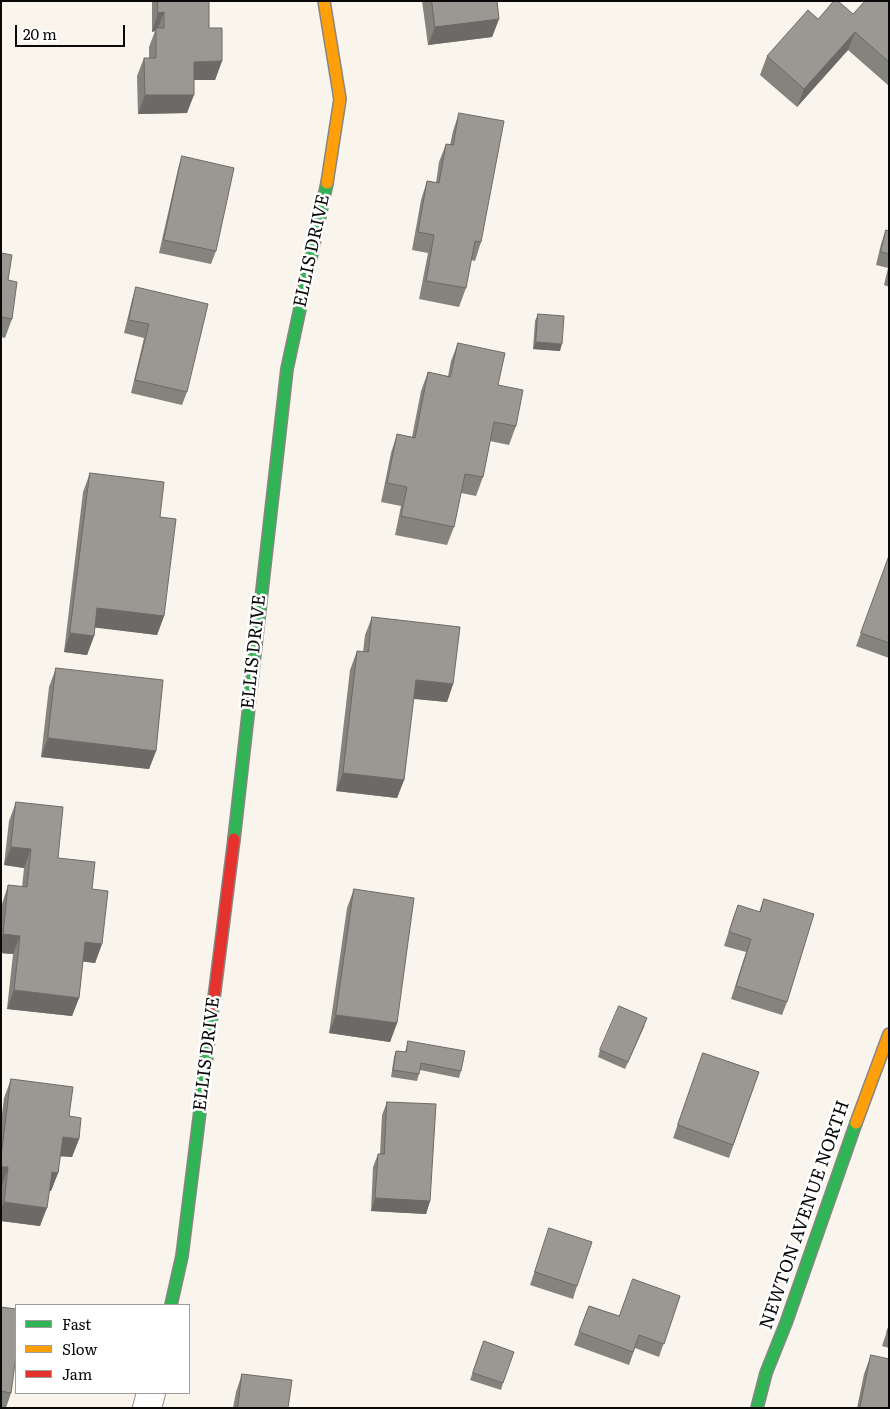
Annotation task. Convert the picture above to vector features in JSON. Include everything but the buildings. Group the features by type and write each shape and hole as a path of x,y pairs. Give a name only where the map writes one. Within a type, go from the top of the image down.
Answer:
{"street":[{"name":"ELLIS DRIVE","path":"170,1304 182,1256 231,865 287,370 327,185 340,99 324,1"},
{"name":"NEWTON AVENUE NORTH","path":"757,1408 766,1373 786,1323 828,1200 889,1034"},
{"path":"147,1408 150,1394"}],"traffic: fast":[{"path":"234,839 287,369 327,183"},
{"path":"171,1304 182,1256 213,1006"},
{"path":"757,1408 766,1373 786,1323 856,1123"}],"traffic: slow":[{"path":"324,1 340,99 327,183"},
{"path":"856,1123 889,1034"}],"traffic: jam":[{"path":"213,1006 234,839"}]}
